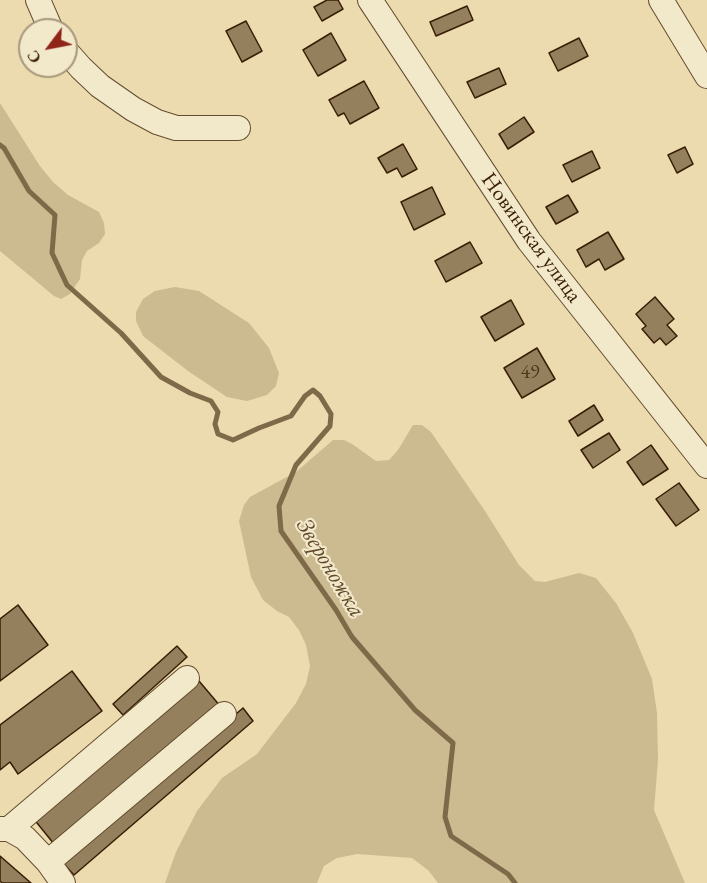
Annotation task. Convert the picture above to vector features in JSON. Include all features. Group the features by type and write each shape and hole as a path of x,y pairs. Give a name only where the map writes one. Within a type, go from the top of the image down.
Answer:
{"street":[{"path":"38,0 46,18"},
{"name":"Новинская улица","path":"370,0 529,241 707,466"},
{"path":"661,0 707,76"},
{"path":"78,65 100,86 133,110 157,122 176,128 238,128"},
{"path":"63,883 48,862 25,838 5,829 188,678"},
{"path":"48,862 224,714"}],"shaded area":[{"path":"0,103 40,166 53,182 68,195 99,212 104,223 105,234 99,243 87,251 82,260 80,279 70,294 61,299 54,296 0,251"},
{"path":"175,287 199,291 249,323 269,348 279,373 276,386 267,395 247,401 227,397 188,371 143,336 136,321 136,312 143,299 155,291"},
{"path":"413,425 422,425 431,432 519,565 535,581 545,582 579,573 596,578 616,603 633,633 652,679 657,713 658,760 654,810 685,883 438,883 429,871 412,858 357,854 337,858 324,866 317,883 165,883 176,852 197,811 222,778 257,754 296,703 306,684 310,666 306,645 299,630 289,617 263,600 251,577 239,521 244,505 250,497 296,472 333,440 344,440 376,461 389,460"}],"building":[{"path":"327,0 338,0 343,9 322,21 314,7"},
{"path":"467,6 473,20 436,36 430,22"},
{"path":"246,21 262,51 242,62 226,31"},
{"path":"331,33 346,60 318,76 303,50"},
{"path":"579,38 588,56 558,71 549,53"},
{"path":"499,68 506,84 475,98 467,82"},
{"path":"364,81 379,108 350,124 344,113 338,116 329,100"},
{"path":"524,117 534,132 508,149 499,134"},
{"path":"403,144 417,169 402,177 397,168 387,173 378,158"},
{"path":"685,147 693,164 677,173 668,155"},
{"path":"592,151 600,168 572,182 563,165"},
{"path":"432,187 445,214 414,230 401,202"},
{"path":"568,195 578,212 556,224 546,207"},
{"path":"608,232 624,259 605,270 599,259 586,267 577,250"},
{"path":"470,242 482,263 446,282 435,261"},
{"path":"655,297 674,319 667,325 677,336 666,345 660,338 654,343 642,329 646,326 636,314"},
{"path":"511,300 524,324 495,341 481,317"},
{"path":"537,348 555,379 522,398 504,368"},
{"path":"594,405 603,420 578,436 569,421"},
{"path":"609,433 620,450 593,468 581,450"},
{"path":"651,445 668,469 643,485 627,462"},
{"path":"679,483 699,510 676,526 656,499"},
{"path":"18,605 48,645 0,681 0,619"},
{"path":"177,646 187,657 123,715 113,704"},
{"path":"72,671 102,711 18,774 10,762 0,770 0,725"},
{"path":"199,681 221,707 54,844 33,818"},
{"path":"243,708 253,721 74,875 62,862"},
{"path":"0,856 31,883 2,883 0,881"}],"waterway":[{"name":"Звероножка","path":"0,145 29,191 55,215 52,253 67,285 121,333 161,377 190,393 211,401 218,412 215,424 218,434 233,440 291,416 305,396 313,390 320,396 331,414 330,426 296,465 279,506 281,531 352,637 415,710 453,743 445,817 451,836 508,874 515,883"}]}
